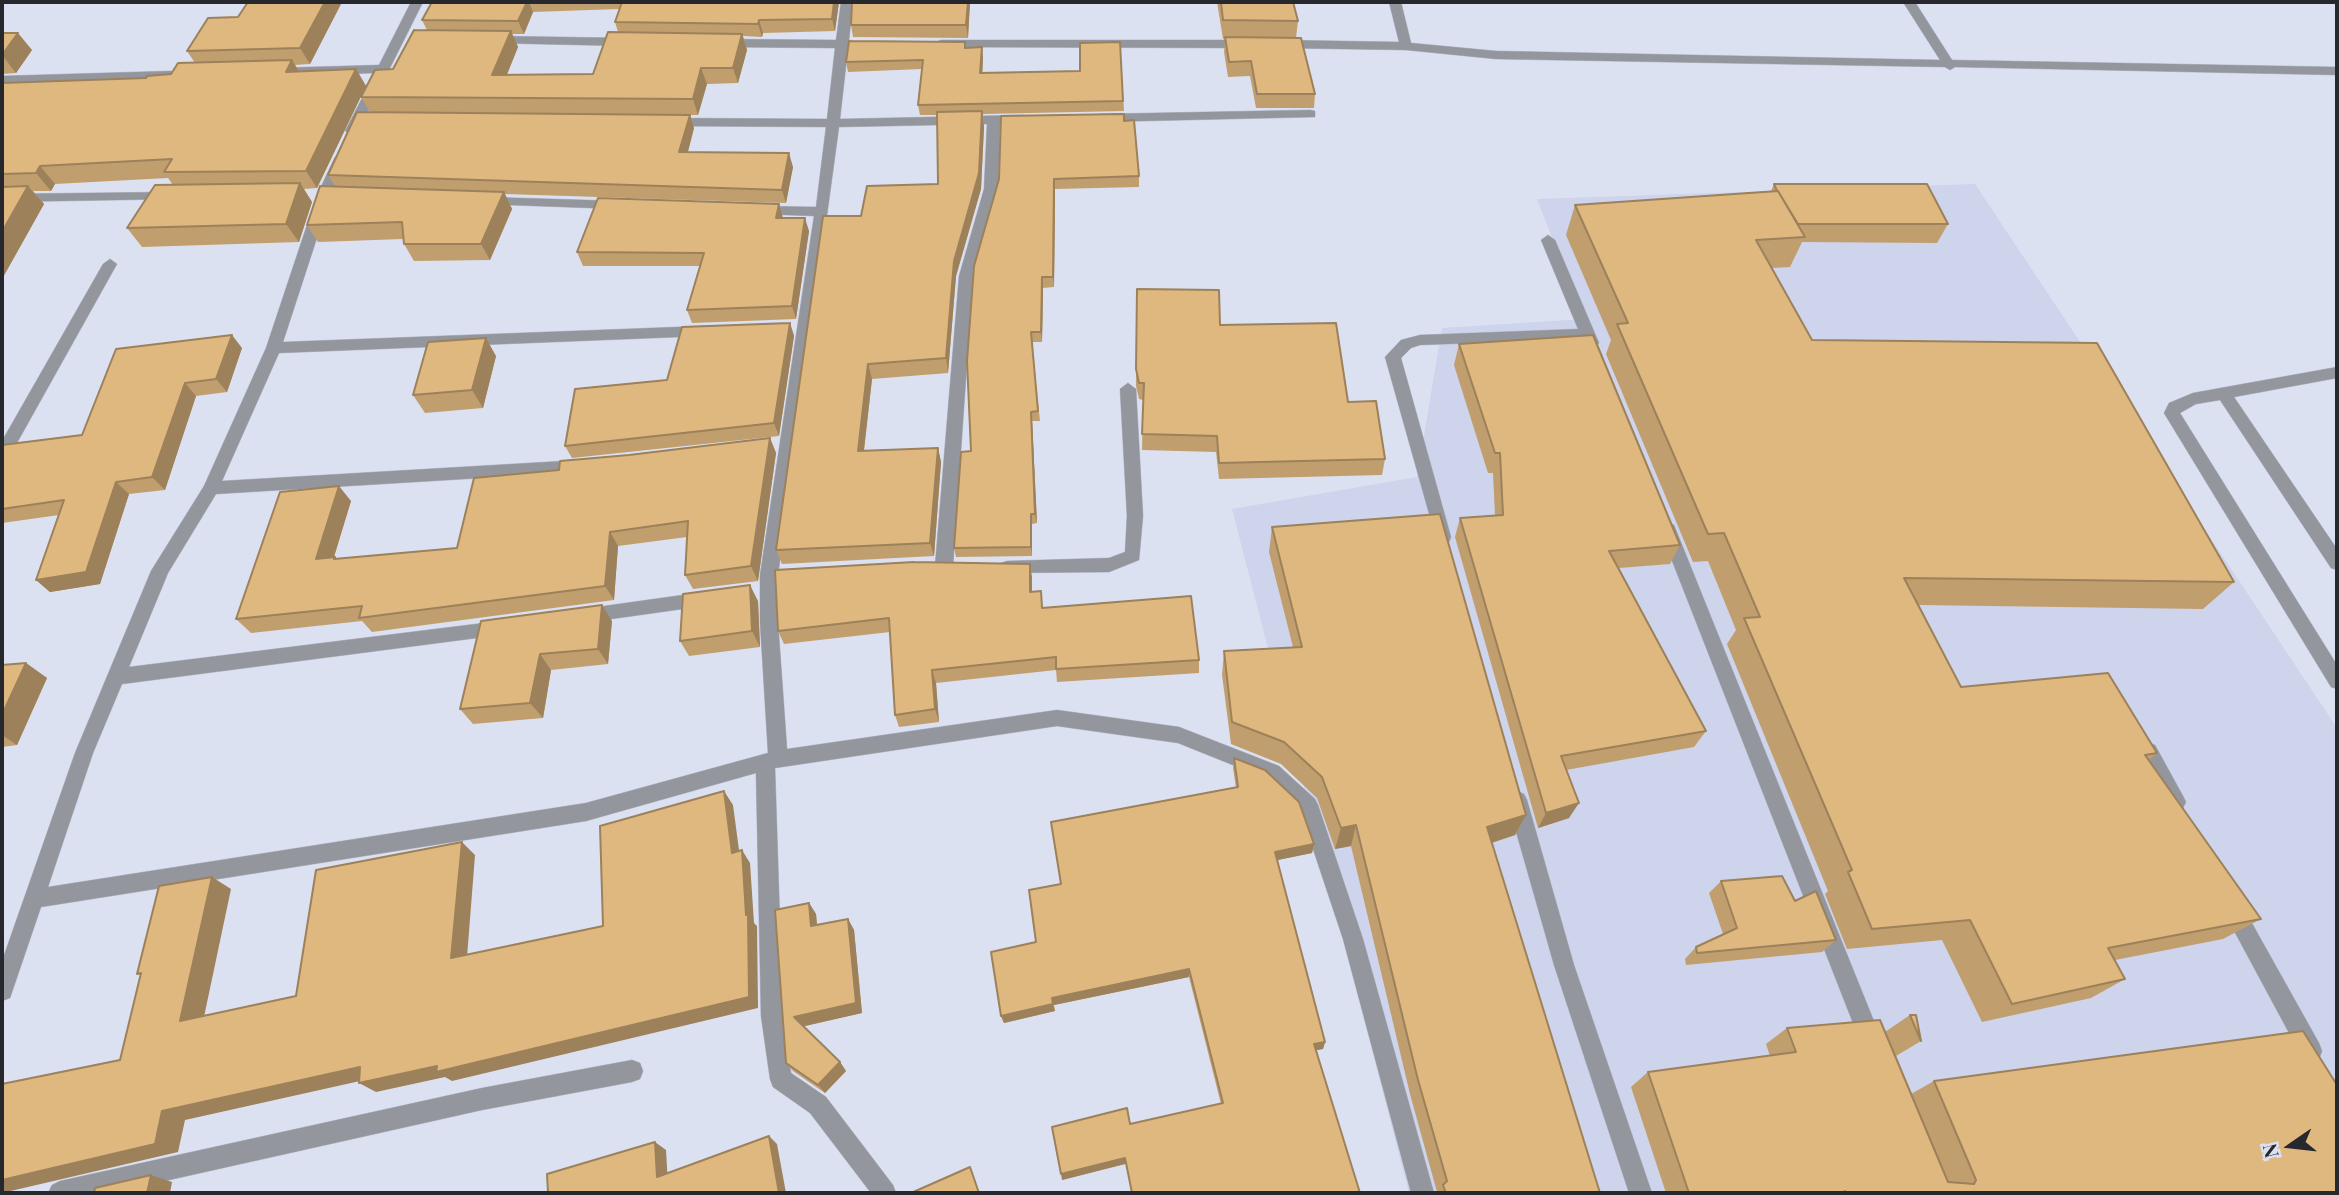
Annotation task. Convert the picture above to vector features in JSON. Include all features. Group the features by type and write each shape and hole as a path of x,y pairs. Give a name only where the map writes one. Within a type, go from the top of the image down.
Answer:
{"street":[{"path":"2,991 84,753 115,677 160,570 211,488 274,348 325,196 365,119 386,69 406,39 417,2"},
{"path":"847,2 822,212 780,444 769,622 772,1016 781,1079 818,1105 885,1193"},
{"path":"1395,2 1406,46"},
{"path":"1909,2 1950,66"},
{"path":"482,40 635,42"},
{"path":"705,43 872,44"},
{"path":"927,44 1406,46 1496,55 1950,66 2337,71"},
{"path":"262,72 386,69"},
{"path":"2,80 180,75"},
{"path":"1090,118 1310,114"},
{"path":"944,566 966,276 991,189 994,119"},
{"path":"651,121 832,123 1035,119"},
{"path":"2,198 190,196"},
{"path":"477,200 628,205"},
{"path":"739,209 822,212"},
{"path":"1548,240 1598,360"},
{"path":"2,455 110,264"},
{"path":"274,348 723,330"},
{"path":"1447,552 1393,357 1406,344 1420,340 1587,334"},
{"path":"2337,372 2193,399 2175,407 2172,413 2337,681"},
{"path":"984,567 1109,565 1133,555 1135,516 1128,389"},
{"path":"2223,392 2337,563"},
{"path":"211,488 471,475 595,465"},
{"path":"1662,515 1879,1062"},
{"path":"559,620 718,597"},
{"path":"115,677 519,625"},
{"path":"33,899 586,812 771,760 1057,718 1179,735 1272,772 1308,805 1353,939 1423,1193"},
{"path":"2148,751 2188,825"},
{"path":"1513,785 1564,965 1641,1193"},
{"path":"2221,886 2318,1066"},
{"path":"60,1193 482,1099 632,1071"}],"shaded area":[{"path":"1975,184 2337,728 2337,1193 1409,1193 1232,509 1417,477 1442,328 1584,319 1537,199"}],"building":[{"path":"248,2 325,2 300,48 187,51 208,18 238,17"},
{"path":"432,2 527,2 518,21 422,20"},
{"path":"622,2 834,2 832,19 759,20 758,24 615,22"},
{"path":"852,2 968,2 966,25 851,25"},
{"path":"1221,2 1293,2 1298,21 1223,20"},
{"path":"414,30 511,31 492,75 593,74 608,32 742,34 733,68 701,68 693,99 361,97 375,70 393,69"},
{"path":"2,33 18,33 2,55"},
{"path":"1225,37 1301,38 1315,94 1257,94 1251,61 1229,62"},
{"path":"849,41 965,42 965,48 982,47 980,73 1080,71 1080,43 1120,42 1123,101 918,105 923,60 846,62"},
{"path":"292,60 286,72 356,69 306,171 164,172 172,159 40,166 36,173 2,174 2,83 146,78 171,74 178,63"},
{"path":"982,111 979,173 954,261 946,358 868,364 858,451 938,448 930,543 776,550 823,216 861,216 867,186 938,184 937,112"},
{"path":"357,112 690,115 679,152 789,153 782,190 328,175"},
{"path":"1124,114 1124,121 1134,120 1139,176 1054,179 1053,277 1042,277 1041,332 1031,332 1038,411 1031,412 1035,514 1031,514 1031,547 954,548 961,452 971,451 967,361 974,266 999,179 1001,116"},
{"path":"300,183 286,224 127,228 155,185"},
{"path":"1774,184 1927,184 1948,224 1798,224"},
{"path":"28,186 2,232 2,187"},
{"path":"320,186 504,192 481,244 404,244 402,222 307,225"},
{"path":"1778,191 1805,237 1756,240 1812,340 2097,343 2234,582 1904,578 1961,687 2108,673 2157,753 2145,755 2261,919 2108,948 2125,979 2012,1004 1970,920 1872,929 1848,872 1852,870 1744,618 1760,617 1724,533 1708,534 1617,324 1628,323 1575,205"},
{"path":"598,198 779,204 776,218 805,218 792,306 687,310 704,253 577,252"},
{"path":"1137,289 1219,290 1220,325 1336,323 1348,402 1376,401 1385,459 1219,463 1217,436 1142,434 1144,383 1139,383 1136,369"},
{"path":"790,323 774,423 565,446 575,389 667,380 682,327"},
{"path":"232,335 216,379 185,383 152,477 116,482 86,572 36,580 64,500 2,509 2,445 82,435 116,349"},
{"path":"1593,335 1680,545 1609,551 1706,731 1561,756 1579,803 1546,813 1460,518 1503,515 1500,453 1495,453 1459,344"},
{"path":"486,338 472,390 413,395 428,342"},
{"path":"770,438 751,566 685,575 688,521 610,532 605,586 359,618 362,606 236,619 280,492 339,486 316,559 457,548 474,478 559,470 560,461"},
{"path":"1440,514 1526,815 1487,827 1600,1193 1446,1193 1443,1185 1447,1181 1418,1080 1356,825 1341,828 1322,777 1284,742 1232,722 1224,651 1302,647 1272,527"},
{"path":"914,562 1030,564 1030,592 1041,591 1042,608 1191,596 1199,660 1056,669 1056,657 932,670 935,709 895,715 889,618 778,631 775,570"},
{"path":"750,585 752,631 680,641 683,594"},
{"path":"602,605 598,649 540,654 530,703 460,709 481,621"},
{"path":"26,663 2,715 2,665"},
{"path":"1234,758 1265,770 1299,802 1314,844 1275,852 1325,1042 1314,1044 1360,1193 1132,1193 1125,1158 1061,1174 1052,1127 1127,1108 1130,1124 1223,1103 1189,969 1052,998 1053,1004 1001,1016 991,952 1036,942 1029,890 1061,884 1051,822 1238,787"},
{"path":"724,791 732,853 742,850 746,915 748,914 749,997 436,1072 437,1066 359,1083 360,1067 162,1111 155,1144 2,1180 2,1084 120,1060 141,973 137,974 159,886 212,877 180,1021 296,996 316,870 462,842 451,958 603,926 600,826"},
{"path":"1782,876 1795,901 1816,891 1836,940 1697,953 1696,947 1737,928 1721,881"},
{"path":"809,903 811,926 848,919 856,1003 794,1017 840,1062 818,1085 786,1063 775,910"},
{"path":"1910,1015 1916,1015 1921,1041"},
{"path":"1880,1020 1948,1182 1974,1184 1976,1180 1934,1081 2303,1031 2337,1085 2337,1193 1689,1193 1648,1072 1796,1052 1787,1028"},
{"path":"769,1136 779,1193 548,1193 547,1174 655,1142 657,1177"},
{"path":"970,1167 979,1193 911,1193"},
{"path":"151,1175 147,1193 94,1193 95,1188"}]}
